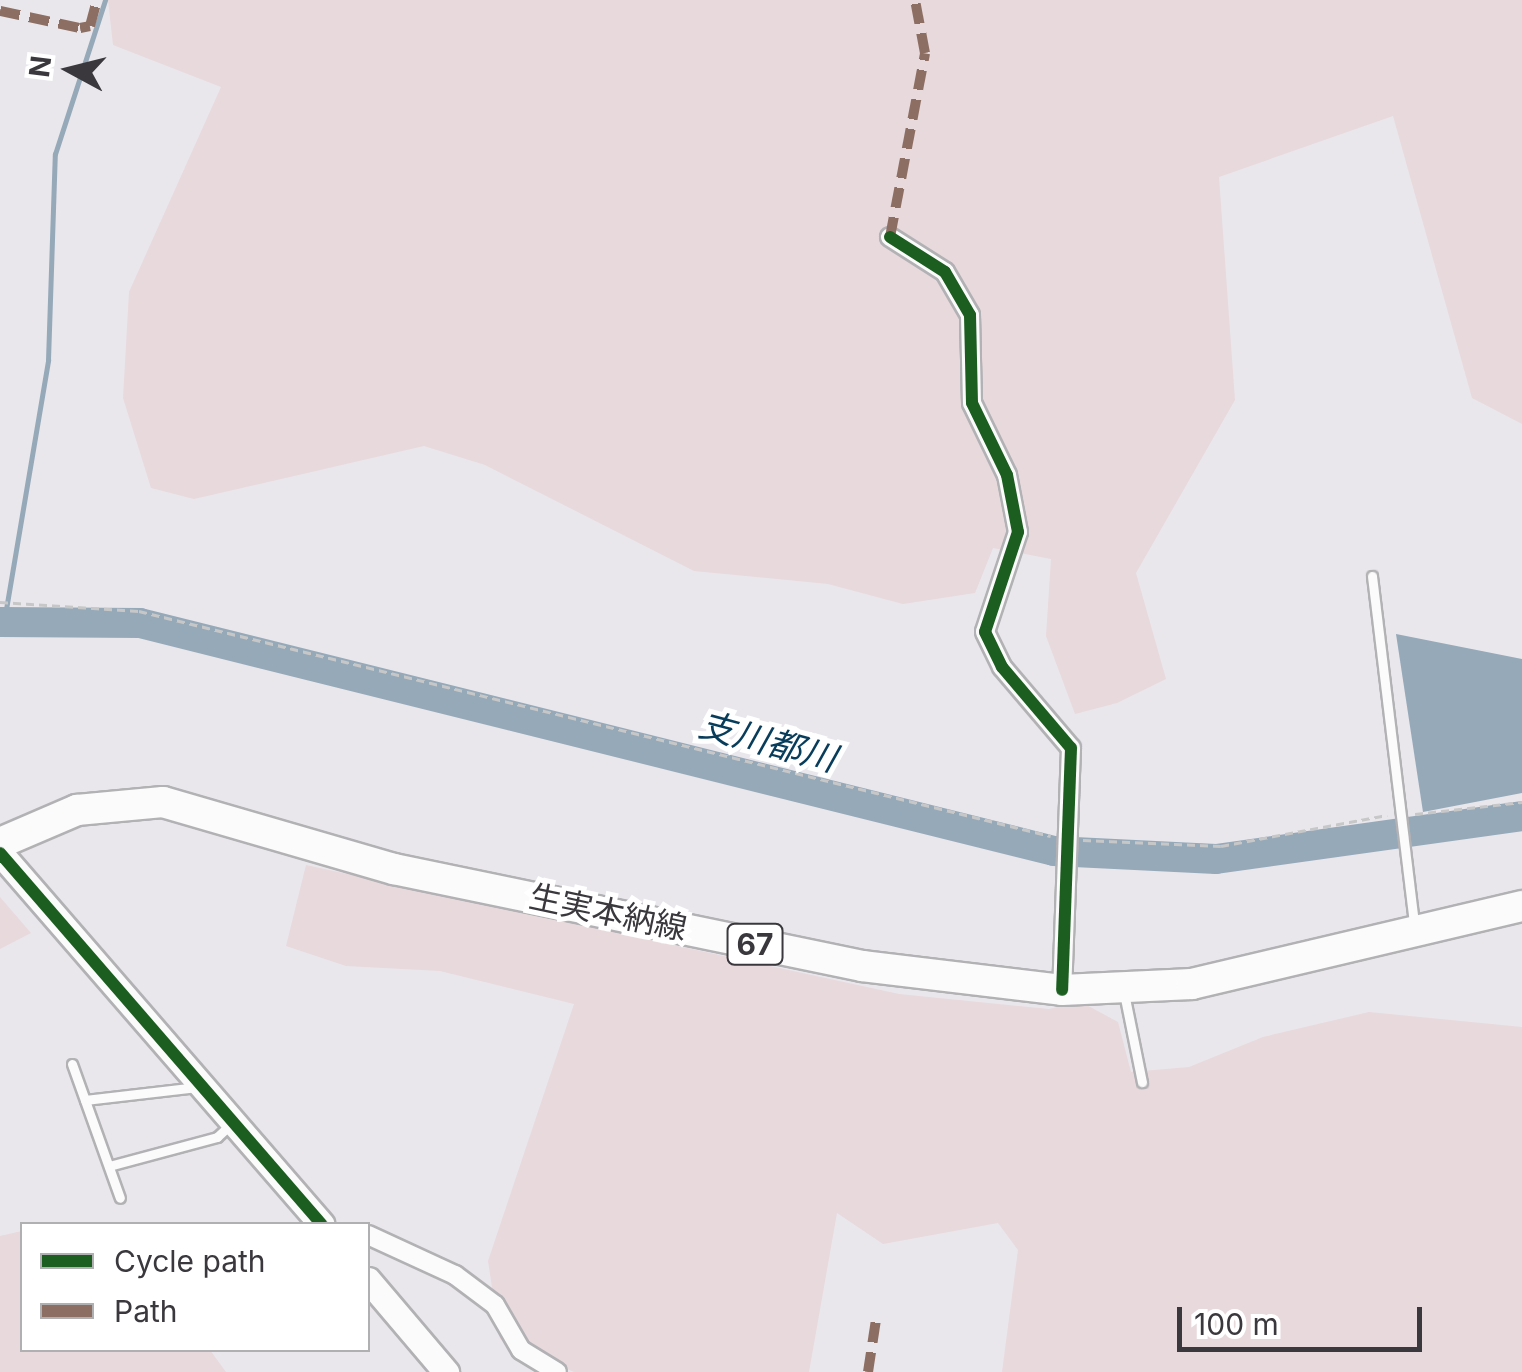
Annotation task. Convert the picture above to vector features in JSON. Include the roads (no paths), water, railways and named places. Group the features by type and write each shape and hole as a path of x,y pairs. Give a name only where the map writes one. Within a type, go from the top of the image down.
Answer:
{"main road":[{"name":"生実本納線","path":"0,844 77,810 163,802 449,880 862,966 1062,990 1123,990 1275,969 1522,906"}],"street":[{"path":"890,237 945,272 970,315 972,402 1007,474 1018,532 985,632 1002,667 1070,748 1074,842 1062,990"},
{"path":"0,853 317,1220"},
{"path":"370,1236 456,1275 495,1306 521,1350 557,1372"},
{"path":"370,1282 446,1372"}],"lane":[{"path":"1372,576 1397,814 1416,933"},
{"path":"1123,990 1142,1082"},
{"path":"72,1064 120,1198"},
{"path":"85,1100 202,1087"},
{"path":"109,1166 217,1137 232,1122"}],"water":[{"path":"1396,634 1522,659 1522,793 1423,812"}],"waterway":[{"path":"4,621 48,360 55,154 105,0"},
{"name":"支川都川","path":"0,622 140,623 1054,851 1216,859 1522,816"}]}
